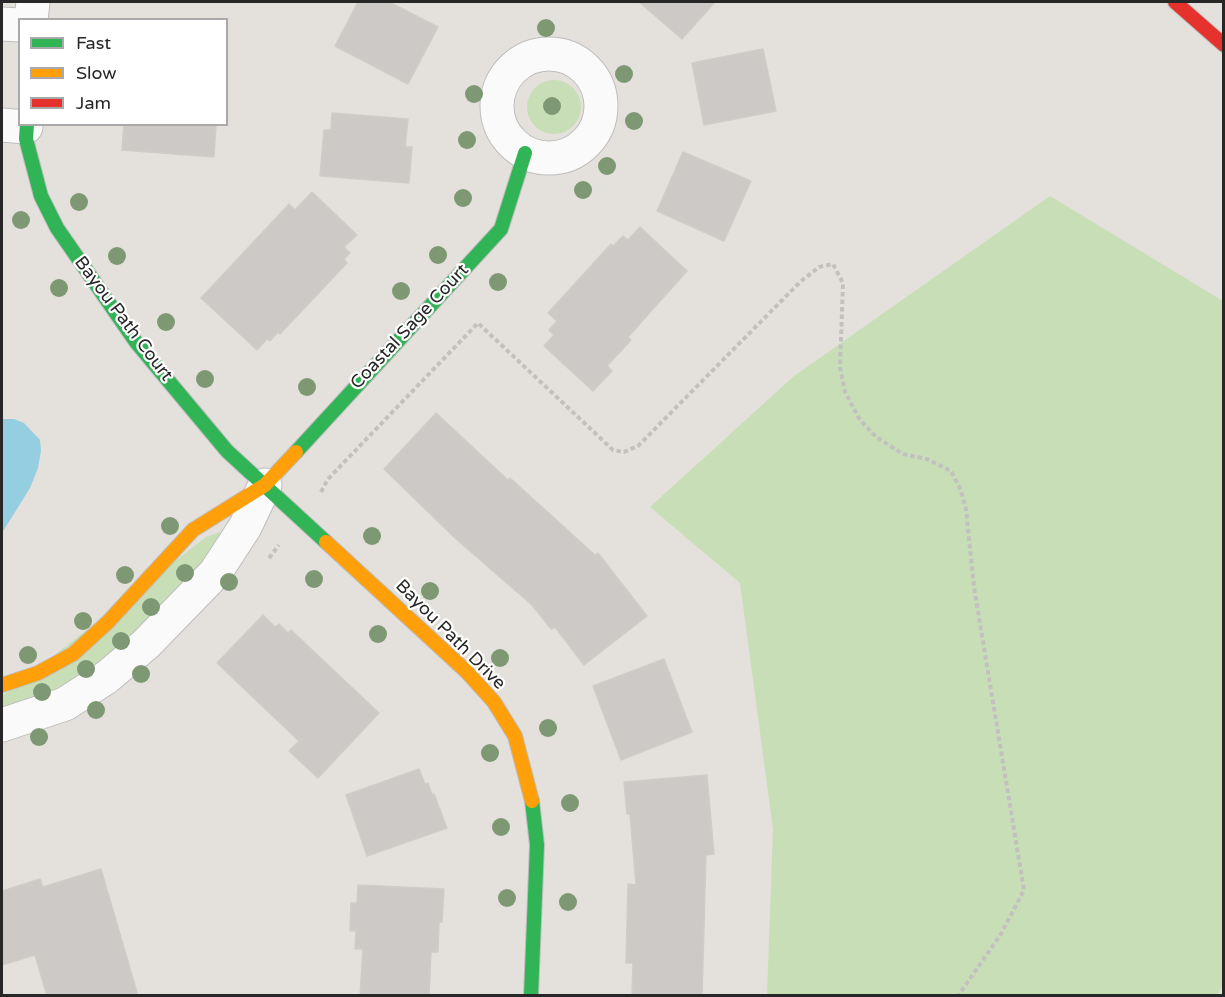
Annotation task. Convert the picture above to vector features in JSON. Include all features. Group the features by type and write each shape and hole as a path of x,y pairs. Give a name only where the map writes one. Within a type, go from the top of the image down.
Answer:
{"street":[{"path":"32,18 33,2"},
{"path":"1175,2 1224,45"},
{"path":"2,24 18,25"},
{"name":"Bayou Path Court","path":"18,126 26,139 41,196 57,228 136,342 227,451 265,485"},
{"name":"Coastal Sage Court","path":"2,685 38,673 74,654 108,622 193,530 265,485 501,229 525,153"},
{"path":"2,725 65,704 107,677 146,644 214,573 245,527 265,485"},
{"name":"Bayou Path Drive","path":"265,485 466,671 494,702 515,736 531,791 537,845 531,996"}],"path":[{"path":"318,498 328,479 478,323 613,450 624,452 639,446 800,282 819,267 833,264 843,283 840,367 845,392 860,420 876,437 903,453 927,459 951,471 960,488 966,509 974,587 1024,890 1001,933 958,996"}],"green space":[{"path":"554,80 564,82 573,88 579,97 581,107 579,117 573,126 564,132 554,134 544,132 535,126 529,117 527,107 529,97 535,88 544,82"},
{"path":"1050,196 1223,301 1224,982 1218,995 767,995 773,829 740,583 650,507 794,376"},
{"path":"220,532 225,537 222,545 110,662 85,680 2,713 2,696 206,537"}],"water":[{"path":"2,419 14,419 24,423 40,440 41,451 38,468 30,488 2,533"}],"building":[{"path":"358,2 389,2 438,27 408,84 335,46"},
{"path":"639,2 715,2 682,39"},
{"path":"763,49 776,111 704,125 692,63"},
{"path":"332,113 408,119 405,147 412,147 409,183 320,176 324,130 331,130"},
{"path":"124,126 216,126 214,157 122,150"},
{"path":"683,152 751,181 724,241 657,211"},
{"path":"312,192 357,235 344,247 350,253 344,259 347,263 280,334 278,332 270,341 267,339 257,350 201,298 289,204 295,210"},
{"path":"640,227 687,271 628,337 631,340 607,366 612,371 593,391 544,346 554,335 549,330 557,321 548,313 611,244 613,246 623,236 628,240"},
{"path":"436,413 508,480 510,478 595,555 598,553 647,616 584,665 555,627 551,629 532,605 455,538 384,469"},
{"path":"263,615 275,627 279,624 288,633 291,630 379,713 318,778 289,751 299,741 217,663"},
{"path":"664,659 692,732 621,760 593,686"},
{"path":"419,769 425,784 428,783 432,795 434,794 447,828 367,856 346,795"},
{"path":"707,775 714,854 706,855 702,996 632,996 633,963 626,963 628,884 636,885 630,814 627,814 624,782"},
{"path":"101,869 138,996 47,996 35,955 2,965 2,891 40,879 43,887"},
{"path":"358,885 444,889 442,922 439,922 438,952 431,952 429,996 360,996 363,949 355,949 356,931 350,931 351,903 357,903"}],"traffic: fast":[{"path":"27,126 26,139 41,196 57,228 136,342 227,451 326,542"},
{"path":"296,452 501,229 525,153"},
{"path":"531,996 537,845 532,801"}],"traffic: slow":[{"path":"2,685 38,673 73,654 108,622 193,530 265,485 296,452"},
{"path":"326,542 466,671 494,702 515,736 532,801"}],"traffic: jam":[{"path":"1175,2 1224,45"}]}
